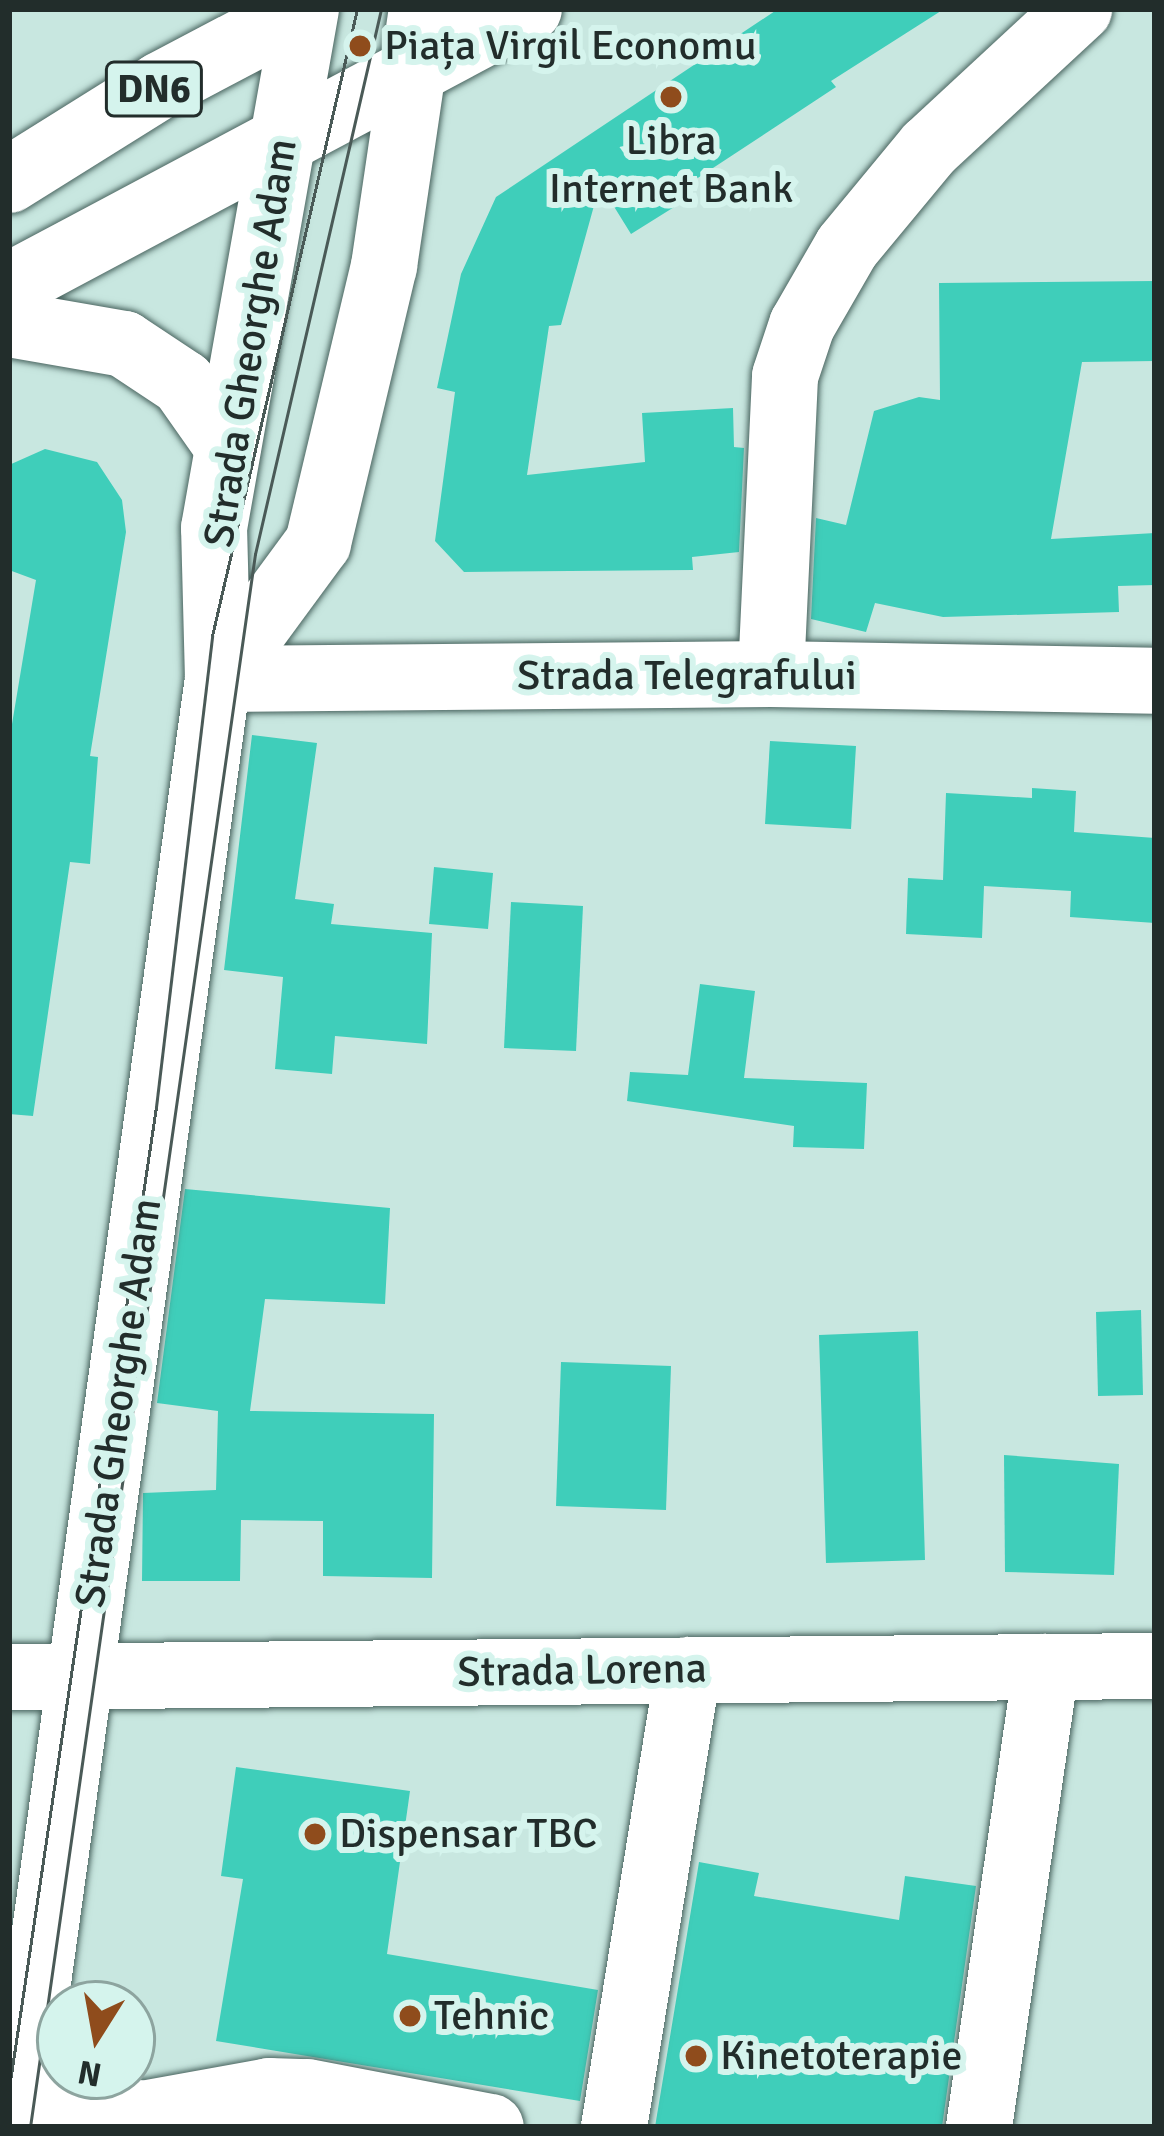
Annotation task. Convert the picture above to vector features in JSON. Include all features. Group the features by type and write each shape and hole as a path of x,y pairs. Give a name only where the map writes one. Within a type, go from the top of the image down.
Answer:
{"main road":[{"name":"Strada Gheorghe Adam","path":"20,2110 218,679 214,528 306,9"},
{"name":"DN6","path":"9,180 161,85 306,9"},
{"name":"DN6","path":"9,286 283,137 418,39 530,9"},
{"path":"771,674 785,376 802,325 847,247 928,148 1079,9"},
{"name":"Strada Gheorghe Adam","path":"218,679 319,543 384,266 418,39"},
{"path":"9,324 124,344 183,383 228,447"},
{"name":"Strada Telegrafului","path":"218,679 771,674 1155,681"},
{"path":"979,2127 1046,1666"},
{"name":"Strada Lorena","path":"9,1677 1155,1666"},
{"path":"614,2127 688,1670"},
{"path":"20,2110 143,2114 269,2091 307,2092 491,2127"}],"building":[{"path":"778,9 944,9 831,81 836,87 681,189 687,199 631,234 600,184 561,325 549,326 527,475 645,462 642,413 733,408 734,447 744,448 739,552 692,557 693,570 464,572 435,541 455,392 437,388 461,274 496,197"},
{"path":"1155,281 1155,361 1082,362 1051,539 1155,533 1155,585 1118,586 1119,612 943,617 875,603 866,632 811,619 816,518 846,525 874,411 919,397 940,400 939,283"},
{"path":"45,449 97,462 122,500 126,532 90,756 98,757 90,864 70,862 33,1116 9,1114 9,742 36,580 9,570 9,465"},
{"path":"252,735 317,743 295,899 334,904 331,924 432,933 427,1044 335,1036 332,1074 275,1069 283,977 224,970"},
{"path":"770,741 856,746 851,829 765,824"},
{"path":"1032,788 1076,791 1074,832 1155,838 1155,923 1070,917 1071,891 984,886 982,938 906,934 908,878 943,880 946,793 1032,798"},
{"path":"434,867 493,873 488,929 429,924"},
{"path":"511,902 583,906 576,1051 504,1048"},
{"path":"700,984 755,991 744,1078 867,1083 864,1149 793,1147 794,1126 627,1101 630,1072 688,1075"},
{"path":"185,1189 390,1208 385,1304 265,1299 250,1411 434,1414 432,1578 323,1576 323,1521 241,1520 240,1581 142,1581 143,1493 216,1490 218,1411 157,1403"},
{"path":"1141,1310 1143,1395 1098,1396 1096,1312"},
{"path":"918,1331 925,1560 826,1563 819,1335"},
{"path":"561,1362 671,1366 666,1510 556,1506"},
{"path":"1004,1455 1119,1464 1114,1575 1005,1572"},
{"name":"Tehnic","path":"236,1767 410,1791 387,1954 598,1990 580,2101 216,2041 243,1879 221,1876"},
{"path":"699,1862 759,1873 754,1896 899,1920 905,1876 976,1886 942,2127 655,2127"}],"tram line":[{"path":"9,2088 156,1107 212,636 357,9"},
{"path":"30,2127 255,554 381,9"}],"place":[{"name":"Piața Virgil Economu","path":"360,46"},
{"name":"Libra Internet Bank","path":"671,97"},
{"name":"Dispensar TBC","path":"315,1834"},
{"name":"Tehnic","path":"410,2016"},
{"name":"Kinetoterapie","path":"696,2056"}]}
